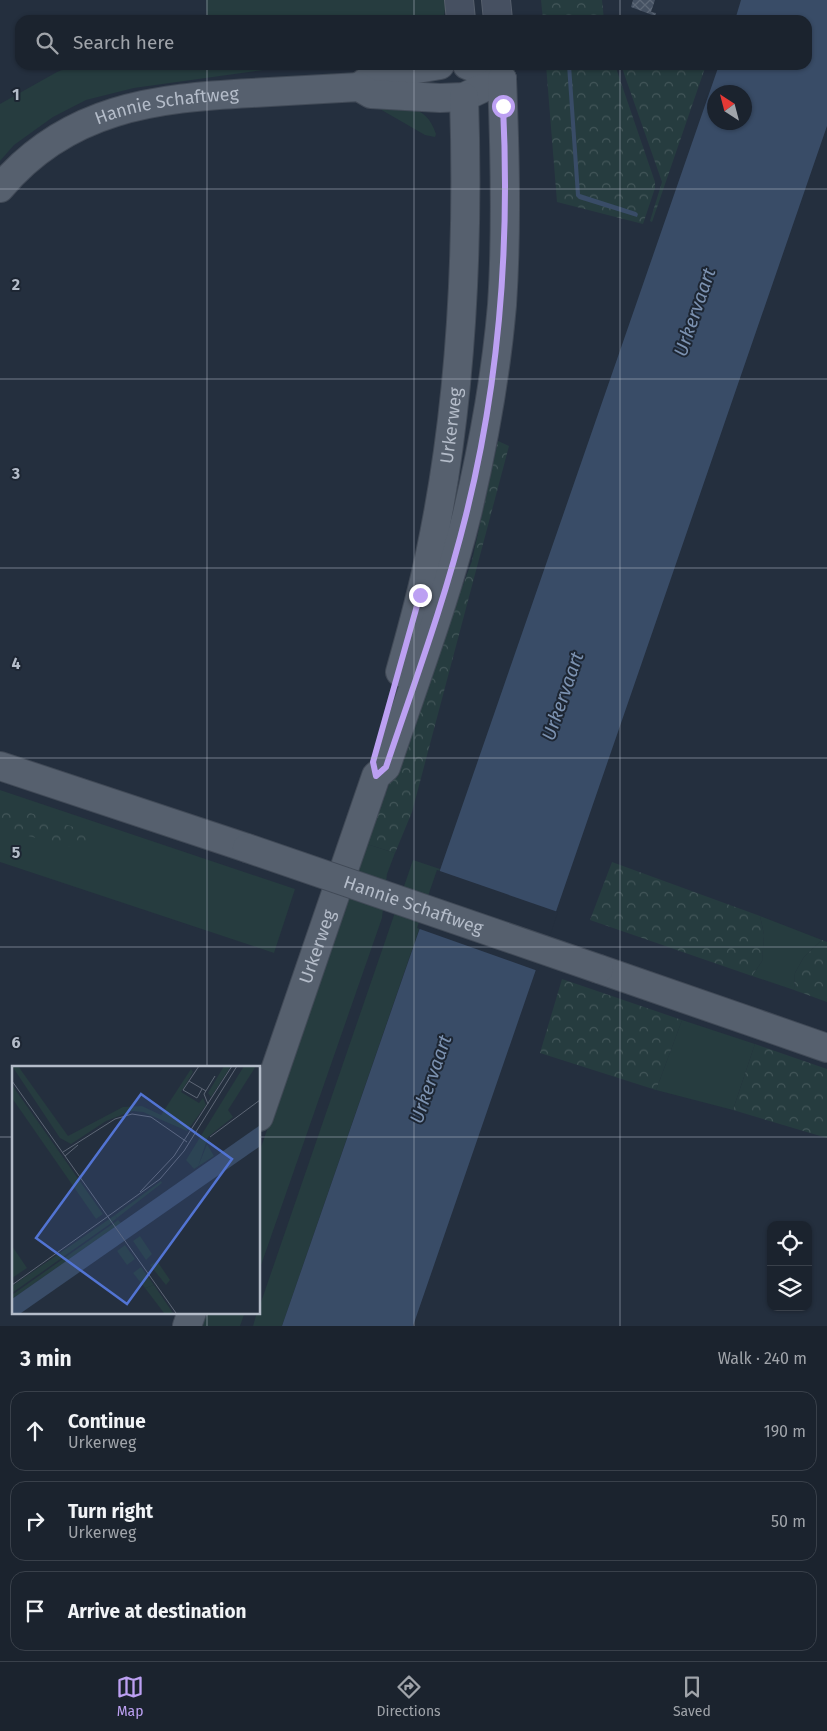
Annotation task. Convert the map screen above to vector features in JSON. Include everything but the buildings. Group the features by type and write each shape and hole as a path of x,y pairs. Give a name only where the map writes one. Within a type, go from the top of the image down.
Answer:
{"main road":[{"path":"459,0 460,15"},
{"path":"496,0 498,15"},
{"name":"Hannie Schaftweg","path":"359,87 372,77 412,70"},
{"name":"Urkerweg","path":"376,776 373,762 400,669 430,553 450,436 462,322 466,233 463,70"},
{"name":"Hannie Schaftweg","path":"0,188 31,158 59,138 91,121 123,109 159,100 182,97 359,87 372,94 440,98 464,97 501,72"},
{"name":"Urkerweg","path":"260,1114 376,776 386,767 445,591 466,516 485,430 499,337 503,283 506,156 501,72"},
{"name":"Hannie Schaftweg","path":"0,766 247,848 827,1048"},
{"path":"187,1326 191,1314"}],"green space":[{"path":"206,0 447,0 444,15 207,15"},
{"path":"541,0 602,0 604,15 542,15"},
{"path":"62,70 264,70 134,88 86,100 53,117 14,145 0,161 0,104"},
{"path":"546,70 617,70 655,182 655,188 643,224 557,202"},
{"path":"623,70 704,70 652,222 650,221 662,182"},
{"path":"373,105 411,108 419,111 432,124 436,134 435,137 425,135"},
{"path":"498,441 509,446 412,812 395,853 367,844 472,561"},
{"path":"0,790 295,889 274,953 0,862"},
{"path":"0,803 89,832 84,850 0,829"},
{"path":"367,844 395,853 387,874 382,918 260,1268 260,1150"},
{"path":"413,860 440,869 282,1326 253,1326 256,1314 260,1314 260,1305"},
{"path":"612,862 760,916 764,935 762,961 752,976 590,920"},
{"path":"760,916 822,940 804,957 795,973 794,990 752,976 762,961 764,935"},
{"path":"822,940 827,942 827,1002 794,990 795,973 804,957"},
{"path":"562,979 682,1020 656,1090 540,1053"},
{"path":"682,1020 755,1044 733,1110 656,1090"},
{"path":"755,1044 827,1069 827,1138 733,1110"},
{"path":"203,1314 244,1314 240,1326 199,1326"}],"water":[{"name":"Urkervaart","path":"741,0 827,0 827,126 413,1326 282,1326 707,100 707,130 752,130 752,85 712,85 717,70 812,70 812,15 736,15"},
{"path":"567,70 571,70 580,194 638,214 637,217 579,199 576,196"}],"pier":[{"path":"437,870 558,912 538,971 417,928"}],"route":[{"path":"420,595 373,762 376,776 386,767 442,599 466,516 485,430 502,306 506,211 506,156 503,106"}]}
